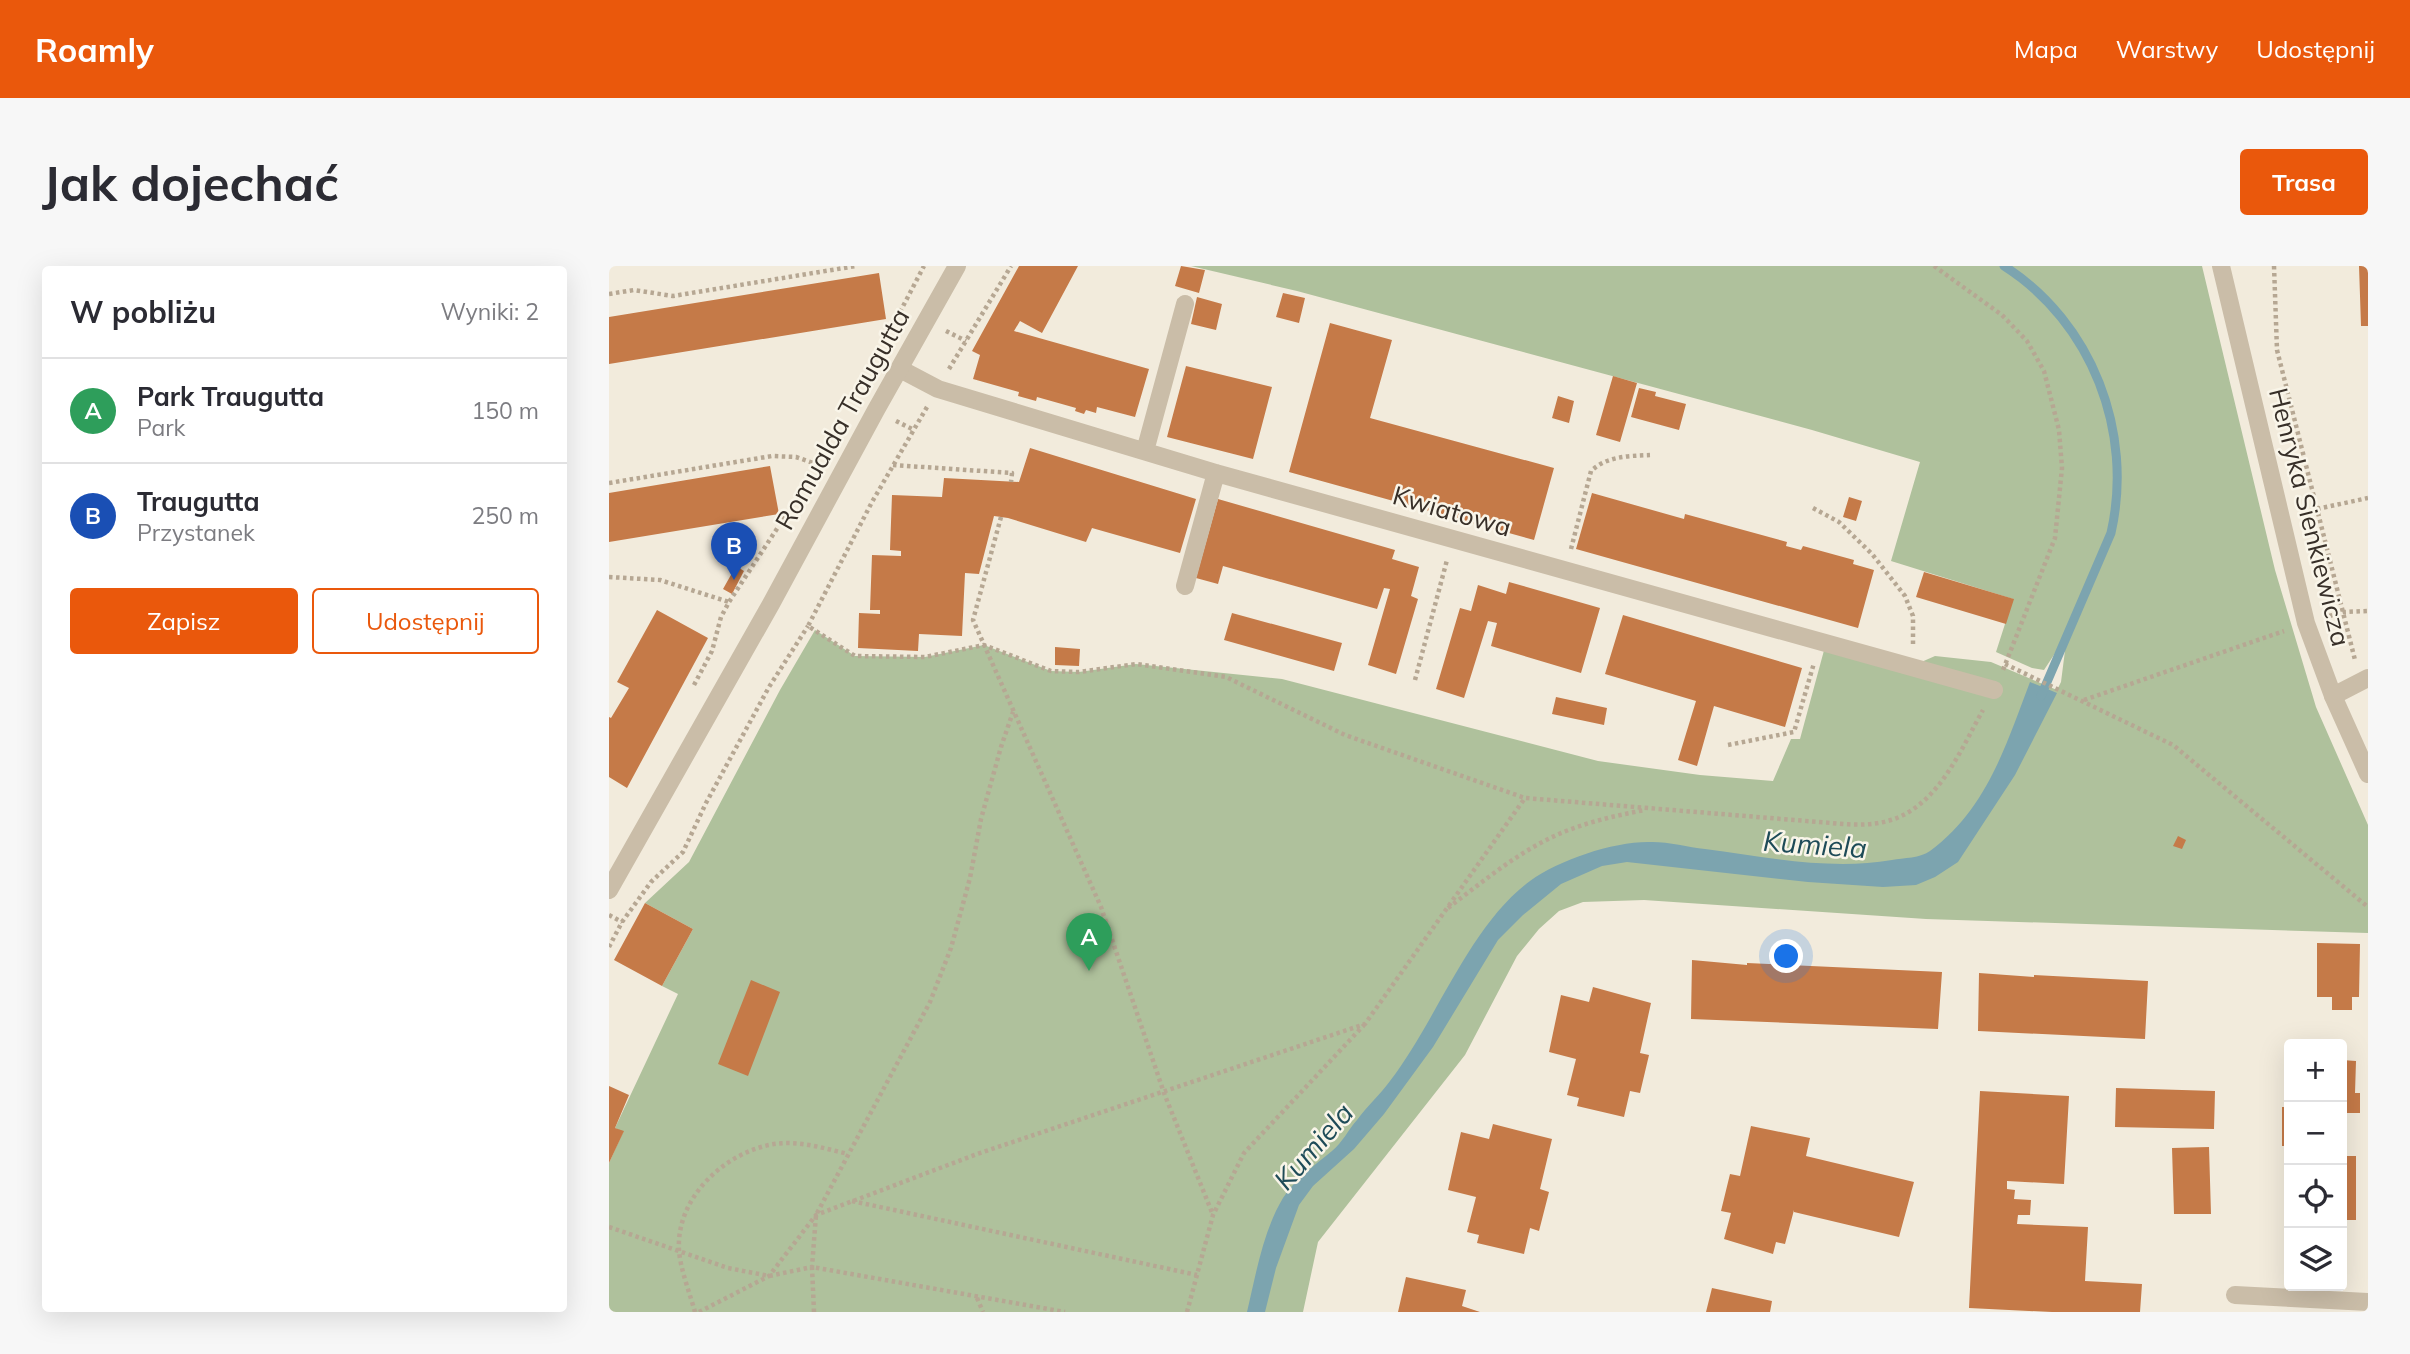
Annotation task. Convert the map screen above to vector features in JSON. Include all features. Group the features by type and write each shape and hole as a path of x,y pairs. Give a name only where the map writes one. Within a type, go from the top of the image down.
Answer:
{"street":[{"name":"Romualda Traugutta","path":"609,890 765,615 957,266"},
{"name":"Henryka Sienkiewicza","path":"2221,266 2299,626 2368,774"},
{"path":"1145,451 1185,304"},
{"name":"Kwiatowa","path":"900,369 938,389 1216,472 1994,690"},
{"path":"1185,586 1216,472"},
{"path":"2333,696 2364,680"},
{"path":"2235,1295 2368,1302"}],"path":[{"path":"609,295 634,290 673,296 856,266"},
{"path":"897,319 924,266"},
{"path":"609,947 622,922 651,883 683,852 706,803 769,687 808,626 893,465 1011,266"},
{"path":"808,626 855,656 925,657 983,645 1051,671 1079,672 1136,664 1226,677 1345,735 1525,798 1854,825 1891,820 1920,804 1939,786 1994,690 2055,538 2062,468 2059,430 2044,372 2027,341 2002,315 1934,266"},
{"path":"2274,266 2277,350 2343,611 2364,680"},
{"path":"631,281 634,290"},
{"path":"812,475 825,454"},
{"path":"1565,570 1591,471 1598,464 1621,456 1650,455"},
{"path":"609,483 772,456 796,457 819,464"},
{"path":"893,465 1012,472 1011,482"},
{"path":"609,577 660,580 729,602 806,485"},
{"path":"2317,509 2368,498"},
{"path":"1813,508 1839,522 1872,554 1905,596 1913,616 1914,638 1910,667"},
{"path":"1001,517 973,620 1101,907 1164,1093 1213,1215"},
{"path":"1415,680 1453,538"},
{"path":"2083,700 2343,611 2368,611"},
{"path":"1728,745 1794,732 1820,642"},
{"path":"2005,664 2173,745 2368,907"},
{"path":"768,1276 815,1215 930,1002 951,948 970,878 981,819 1000,747 1013,712"},
{"path":"1187,1312 1213,1215 1244,1153 1365,1024 1525,798"},
{"path":"1445,910 1525,853 1563,832 1604,818 1653,808"},
{"path":"609,915 622,922"},
{"path":"815,1215 977,1154 1365,1024"},
{"path":"848,1154 809,1144 771,1144 741,1154 712,1174 691,1199 679,1250 697,1312 768,1276 812,1267 1065,1312"},
{"path":"852,1201 1197,1275"},
{"path":"814,1312 812,1267 815,1215"},
{"path":"609,1227 728,1268 768,1276"},
{"path":"977,1298 983,1312"}],"green space":[{"path":"1191,266 2202,266 2275,570 2316,707 2368,825 2368,933 1926,919 1644,900 1583,902 1559,911 1539,929 1517,956 1465,1055 1318,1242 1303,1312 609,1312 609,1163 623,1132 615,1128 678,994 662,986 693,929 645,903 689,862 780,690 815,630 855,656 925,657 984,645 1051,671 1079,672 1136,664 1282,679 1598,761 1700,775 1773,781 1791,739 1800,739 1826,643 1910,667 1935,656 1991,662 2057,690 2061,682 2067,635 2044,670 2032,668 1996,652 2013,599 1891,561 1920,462 1812,430 1297,291"}],"water":[{"path":"2030,682 2057,693 2015,775 1958,862 1935,877 1916,885 1883,887 1808,882 1627,862 1602,866 1561,884 1498,940 1433,1047 1384,1114 1354,1149 1313,1186 1299,1205 1276,1268 1265,1312 1247,1312 1265,1239 1283,1198 1299,1178 1336,1147 1386,1086 1407,1057 1471,948 1508,900 1530,881 1571,859 1618,845 1648,842 1822,863 1869,863 1922,855 1950,834 1980,796 2003,752"}],"building":[{"path":"1019,266 1078,266 1042,333 1020,321 1014,331 1149,369 1135,417 1097,407 1096,413 1086,410 1084,414 1075,411 1076,408 1037,397 1036,401 1018,396 1019,392 973,379 980,355 972,351"},
{"path":"1181,266 1205,270 1199,293 1175,286"},
{"path":"2359,266 2368,266 2368,326 2361,326"},
{"path":"879,273 886,319 609,364 609,317"},
{"path":"1283,293 1305,298 1299,323 1276,317"},
{"path":"1197,297 1222,304 1216,330 1191,324"},
{"path":"1330,323 1392,340 1370,418 1554,468 1534,540 1289,472"},
{"path":"1186,366 1272,387 1253,459 1167,437"},
{"path":"1613,376 1637,383 1620,442 1596,435"},
{"path":"1639,388 1656,392 1655,396 1686,404 1679,430 1631,417"},
{"path":"1558,396 1574,401 1569,423 1552,418"},
{"path":"1030,448 1196,499 1180,553 1092,528 1086,542 994,516 979,574 965,573 962,636 919,634 918,651 858,648 859,613 880,614 880,610 870,610 872,555 901,556 901,551 890,550 892,495 942,497 944,478 1019,482"},
{"path":"770,466 779,514 609,542 609,493"},
{"path":"1592,493 1684,519 1685,514 1787,542 1786,546 1801,550 1803,546 1854,560 1853,564 1874,570 1858,628 1576,549"},
{"path":"1849,497 1862,501 1856,521 1843,517"},
{"path":"1218,499 1395,550 1392,559 1419,567 1411,596 1418,599 1396,674 1368,665 1390,589 1384,588 1377,609 1223,566 1218,584 1196,578"},
{"path":"736,566 744,571 732,594 723,589"},
{"path":"1924,572 2014,599 2006,624 1916,597"},
{"path":"1509,582 1600,608 1581,673 1491,646 1497,623 1488,621 1464,698 1436,689 1460,608 1471,611 1478,585 1506,594"},
{"path":"657,610 708,638 627,788 609,777 609,717 611,718 629,688 617,682"},
{"path":"1232,613 1342,643 1334,671 1224,640"},
{"path":"1623,615 1802,668 1785,727 1714,706 1697,766 1678,760 1696,701 1605,674"},
{"path":"1055,647 1080,649 1079,666 1055,665"},
{"path":"1556,697 1607,708 1604,725 1552,714"},
{"path":"2178,836 2186,840 2182,849 2173,846"},
{"path":"645,903 693,929 662,986 614,960"},
{"path":"2317,943 2360,944 2359,997 2352,997 2352,1010 2332,1010 2332,997 2317,997"},
{"path":"1692,960 1747,965 1942,972 1938,1029 1691,1019"},
{"path":"1979,973 2148,981 2145,1039 1978,1031"},
{"path":"751,980 780,992 748,1076 718,1064"},
{"path":"1593,987 1651,1003 1640,1053 1649,1055 1640,1093 1630,1091 1624,1117 1577,1106 1579,1098 1567,1095 1576,1059 1549,1052 1561,995 1589,1002"},
{"path":"2347,1060 2356,1061 2355,1093 2360,1093 2360,1113 2347,1113"},
{"path":"609,1086 629,1095 615,1128 624,1131 609,1163"},
{"path":"2116,1088 2215,1091 2214,1129 2115,1127"},
{"path":"1980,1091 2069,1096 2064,1184 2007,1181 2007,1189 2015,1190 2014,1199 2031,1200 2030,1215 2018,1215 2017,1224 2088,1227 2085,1281 2142,1284 2140,1312 1969,1308"},
{"path":"2282,1107 2284,1107 2284,1146"},
{"path":"1493,1124 1552,1139 1540,1189 1549,1192 1539,1231 1530,1228 1524,1254 1477,1243 1479,1235 1467,1232 1476,1197 1448,1190 1461,1132 1489,1139"},
{"path":"1751,1126 1810,1138 1806,1156 1914,1182 1899,1237 1794,1210 1785,1244 1776,1242 1773,1254 1724,1239 1731,1213 1721,1211 1730,1174 1740,1176"},
{"path":"2209,1147 2211,1214 2174,1214 2172,1148"},
{"path":"2347,1156 2356,1156 2356,1220 2347,1220"},
{"path":"1406,1277 1466,1290 1462,1306 1480,1312 1398,1312"},
{"path":"1712,1288 1772,1301 1770,1312 1706,1312"}],"waterway":[{"name":"Kumiela","path":"2004,266 2035,289 2061,317 2083,348 2099,383 2110,419 2116,457 2117,495 2111,533 2041,696"}],"place":[{"name":"Traugutta","path":"734,580"},
{"name":"Park Traugutta","path":"1089,971"}]}
